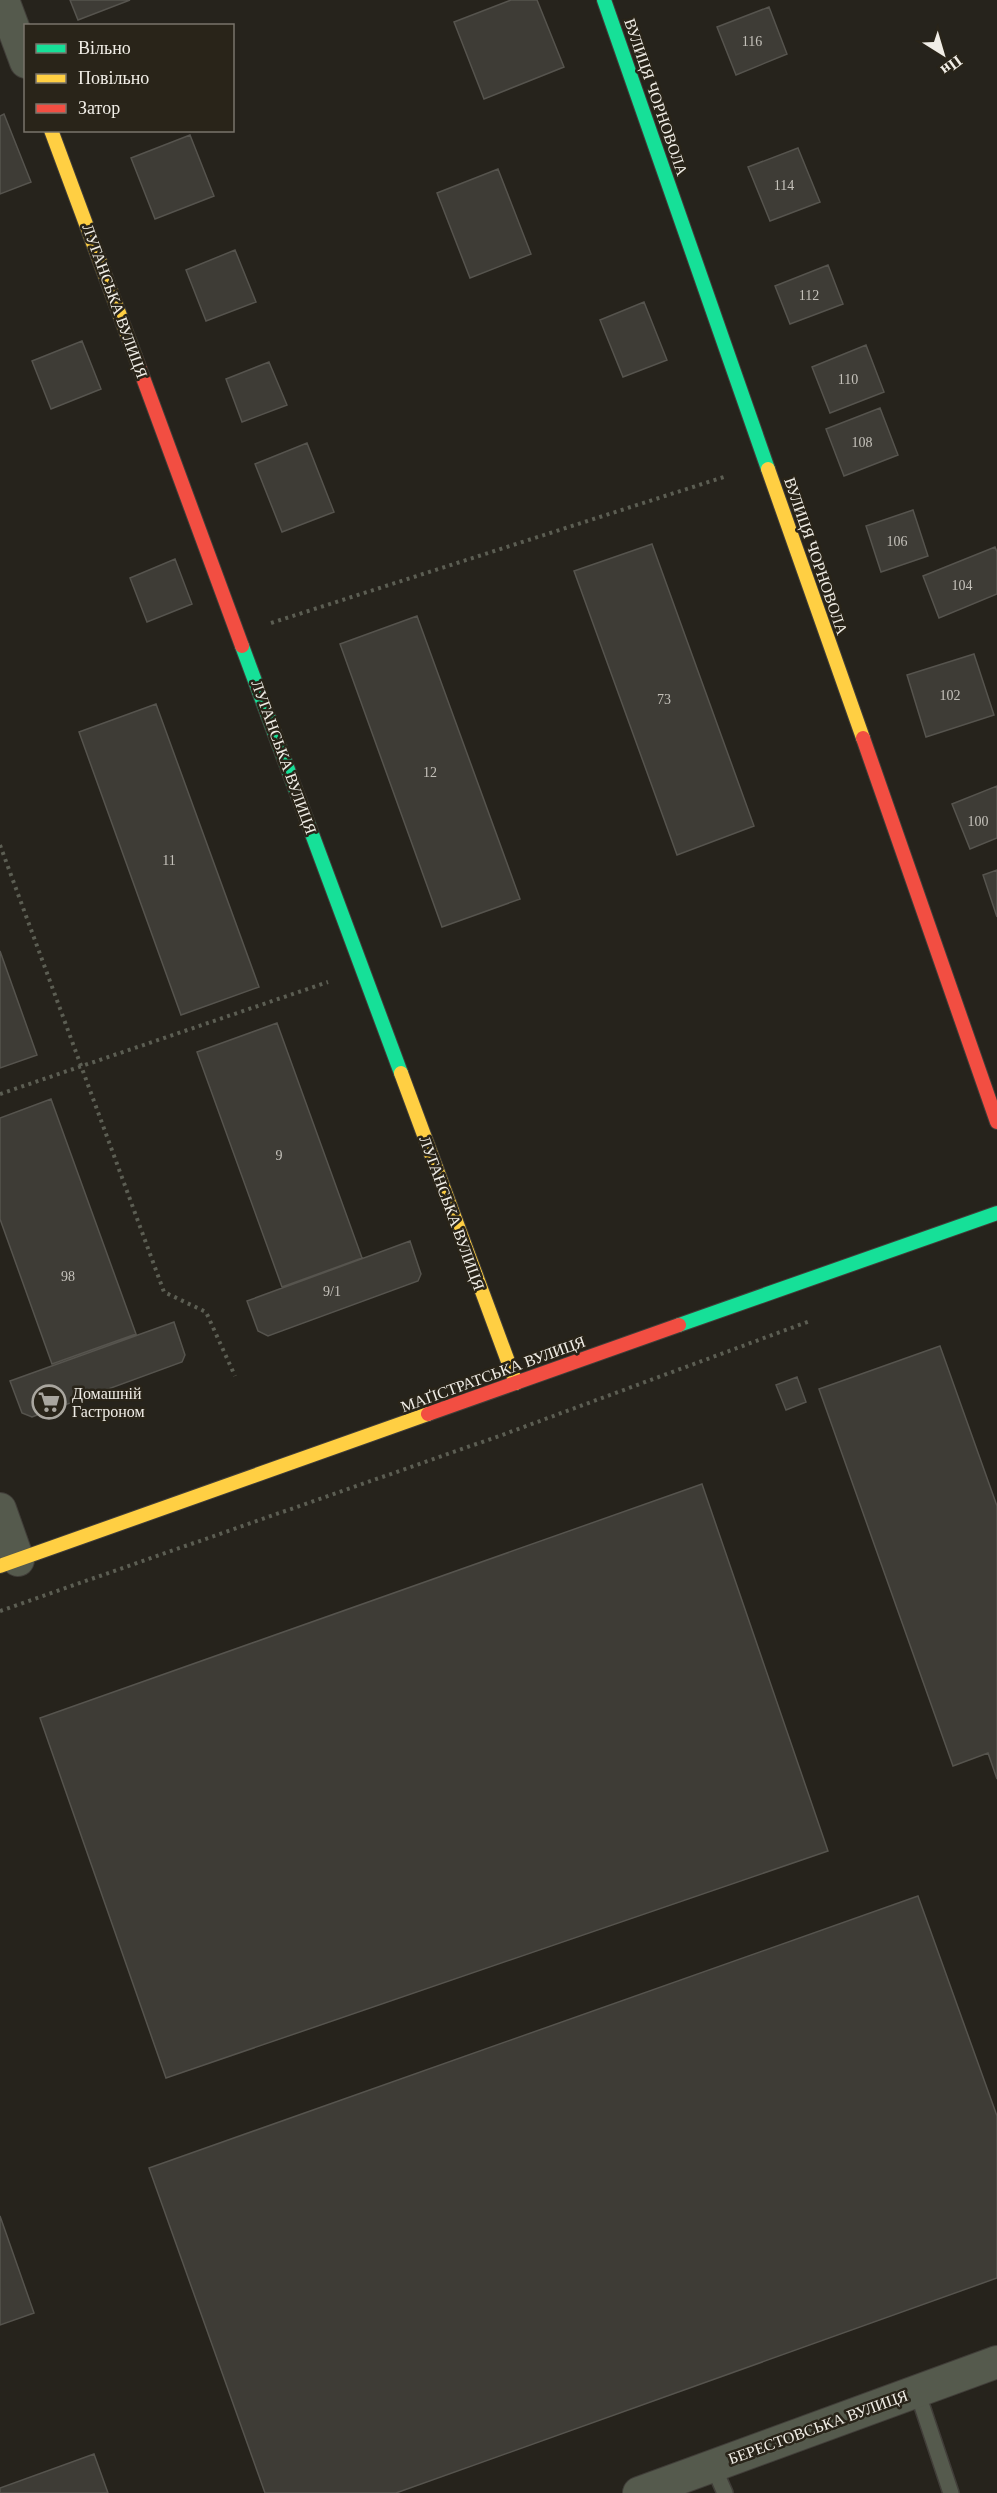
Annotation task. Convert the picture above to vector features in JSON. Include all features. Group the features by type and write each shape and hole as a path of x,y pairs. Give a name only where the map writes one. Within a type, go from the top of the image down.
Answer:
{"street":[{"path":"3,0 24,57"},
{"name":"ВУЛИЦЯ ЧОРНОВОЛА","path":"604,0 997,1122"},
{"name":"ЛУГАНСЬКА ВУЛИЦЯ","path":"52,132 516,1383"},
{"name":"МАҐІСТРАТСЬКА ВУЛИЦЯ","path":"9,1563 997,1213"},
{"path":"0,1509 9,1563"},
{"name":"БЕРЕСТОВСЬКА ВУЛИЦЯ","path":"639,2493 719,2479 917,2391 997,2362"}],"lane":[{"path":"917,2391 951,2493"}],"path":[{"path":"235,626 271,622 727,476"},
{"path":"0,846 164,1292 206,1312 235,1376"},
{"path":"0,1094 363,970"},
{"path":"0,1611 502,1435 821,1316"}],"building":[{"path":"70,0 130,0 78,20"},
{"path":"511,0 537,0 564,67 484,99 454,22"},
{"path":"769,7 787,54 736,75 717,27"},
{"path":"4,114 31,182 0,194 0,116"},
{"path":"190,135 214,196 155,219 131,158"},
{"path":"798,148 820,202 770,221 748,167"},
{"path":"498,169 531,254 470,278 437,193"},
{"path":"235,250 256,302 206,321 186,270"},
{"path":"828,265 843,304 790,324 775,286"},
{"path":"644,302 667,360 623,377 600,320"},
{"path":"82,341 101,389 51,409 32,361"},
{"path":"866,345 884,392 830,413 812,367"},
{"path":"269,362 287,405 242,422 226,379"},
{"path":"880,408 898,455 844,476 826,429"},
{"path":"307,443 334,512 282,532 255,464"},
{"path":"913,510 928,556 881,572 866,526"},
{"path":"652,544 754,826 677,855 574,571"},
{"path":"995,547 997,594 939,618 923,576"},
{"path":"175,559 192,604 147,622 130,578"},
{"path":"417,616 520,899 442,927 340,644"},
{"path":"974,654 994,715 926,737 907,675"},
{"path":"156,704 259,987 181,1015 79,732"},
{"path":"997,786 997,838 970,849 952,804"},
{"path":"997,870 997,917 983,875"},
{"path":"0,951 37,1055 0,1068"},
{"path":"277,1023 362,1258 282,1287 197,1052"},
{"path":"51,1099 136,1334 52,1364 0,1219 0,1118"},
{"path":"410,1241 421,1274 418,1281 268,1336 258,1331 247,1301"},
{"path":"174,1322 185,1355 182,1362 32,1417 22,1413 10,1381"},
{"path":"940,1346 997,1506 997,1779 988,1753 953,1766 819,1389"},
{"path":"797,1377 806,1402 786,1410 776,1385"},
{"path":"702,1484 828,1851 166,2078 40,1718"},
{"path":"918,1896 997,2116 997,2278 396,2493 265,2493 149,2168"},
{"path":"0,2216 34,2313 0,2325"},
{"path":"94,2454 108,2493 0,2493 0,2488"}],"traffic: fast":[{"path":"604,0 768,469"},
{"path":"242,646 401,1073"},
{"path":"679,1325 997,1213"}],"traffic: slow":[{"path":"52,132 135,356"},
{"path":"768,469 863,738"},
{"path":"401,1073 516,1383"},
{"path":"0,1566 428,1414"}],"traffic: jam":[{"path":"135,356 242,646"},
{"path":"863,738 997,1122"},
{"path":"428,1414 679,1325"}],"place":[{"name":"Домашній Гастроном","path":"49,1402"}]}
